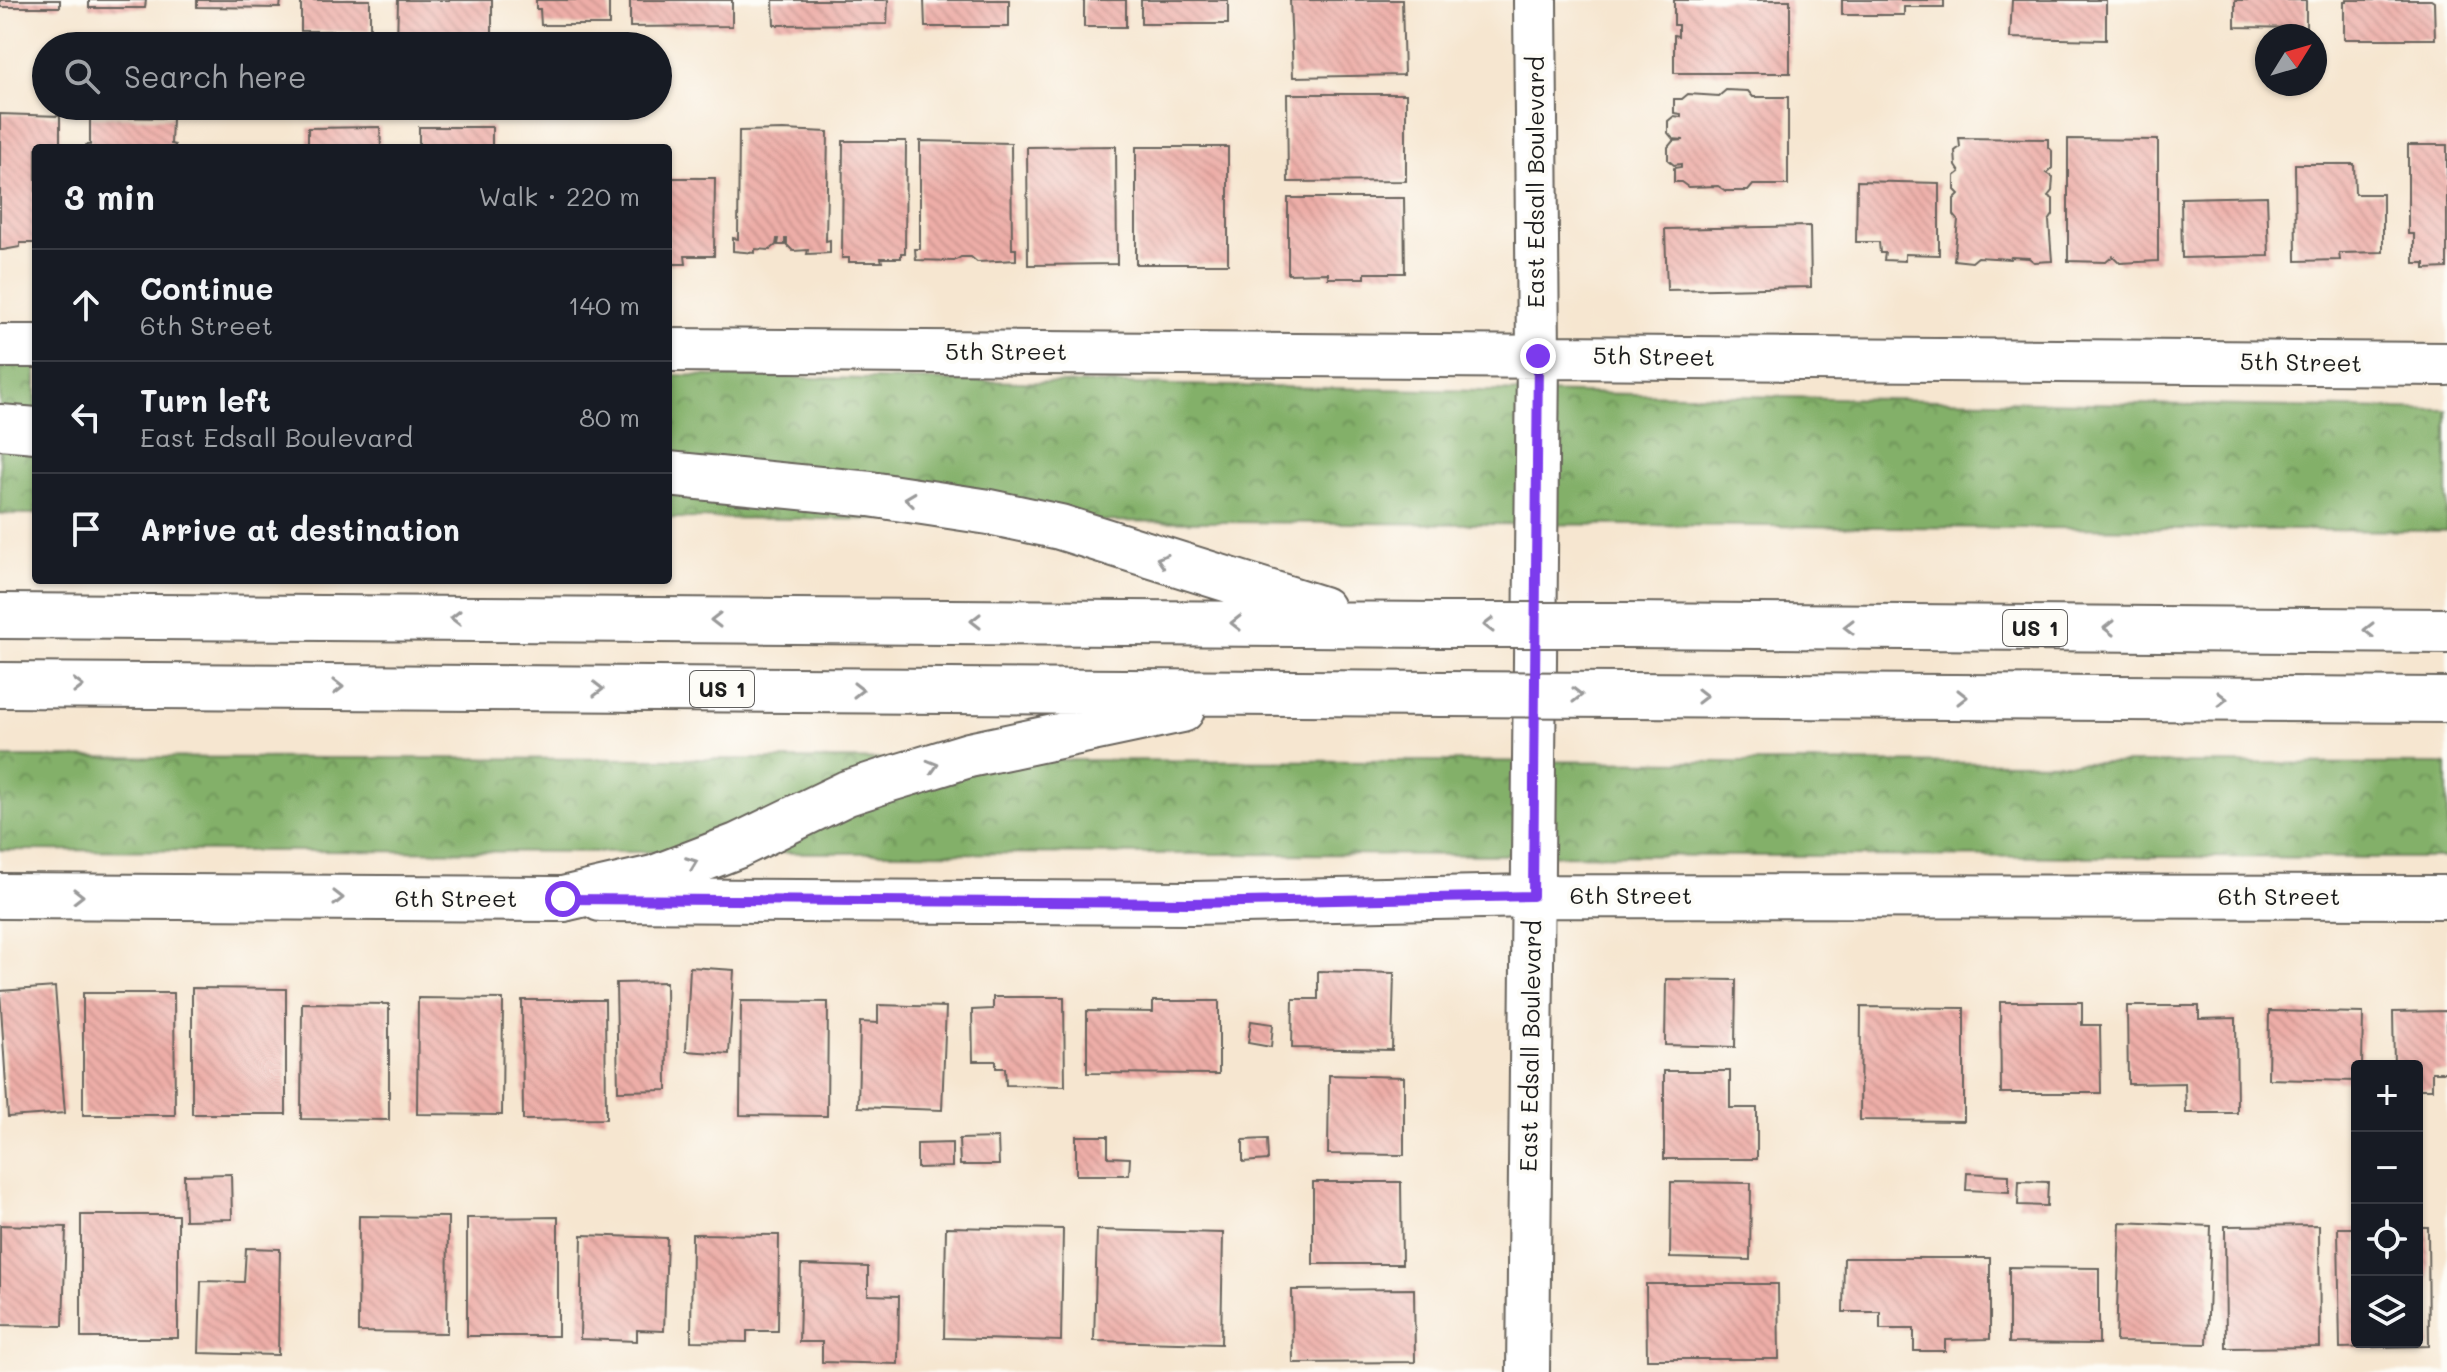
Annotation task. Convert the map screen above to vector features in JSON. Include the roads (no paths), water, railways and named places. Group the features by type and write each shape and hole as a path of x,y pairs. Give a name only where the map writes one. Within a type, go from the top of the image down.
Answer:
{"main road":[{"path":"0,427 32,430"},
{"path":"672,474 910,499 1060,527 1370,624"},
{"name":"US 1","path":"0,616 2447,631"},
{"name":"US 1","path":"0,685 2447,700"},
{"path":"563,899 654,878 737,846 847,793 918,770 969,755 1259,692"},
{"name":"6th Street","path":"0,896 563,899"}],"street":[{"name":"East Edsall Boulevard","path":"1528,1372 1538,356 1535,0"},
{"path":"0,346 32,346"},
{"name":"5th Street","path":"672,350 2447,364"},
{"name":"6th Street","path":"563,899 1191,903 1533,896 2447,897"}]}
